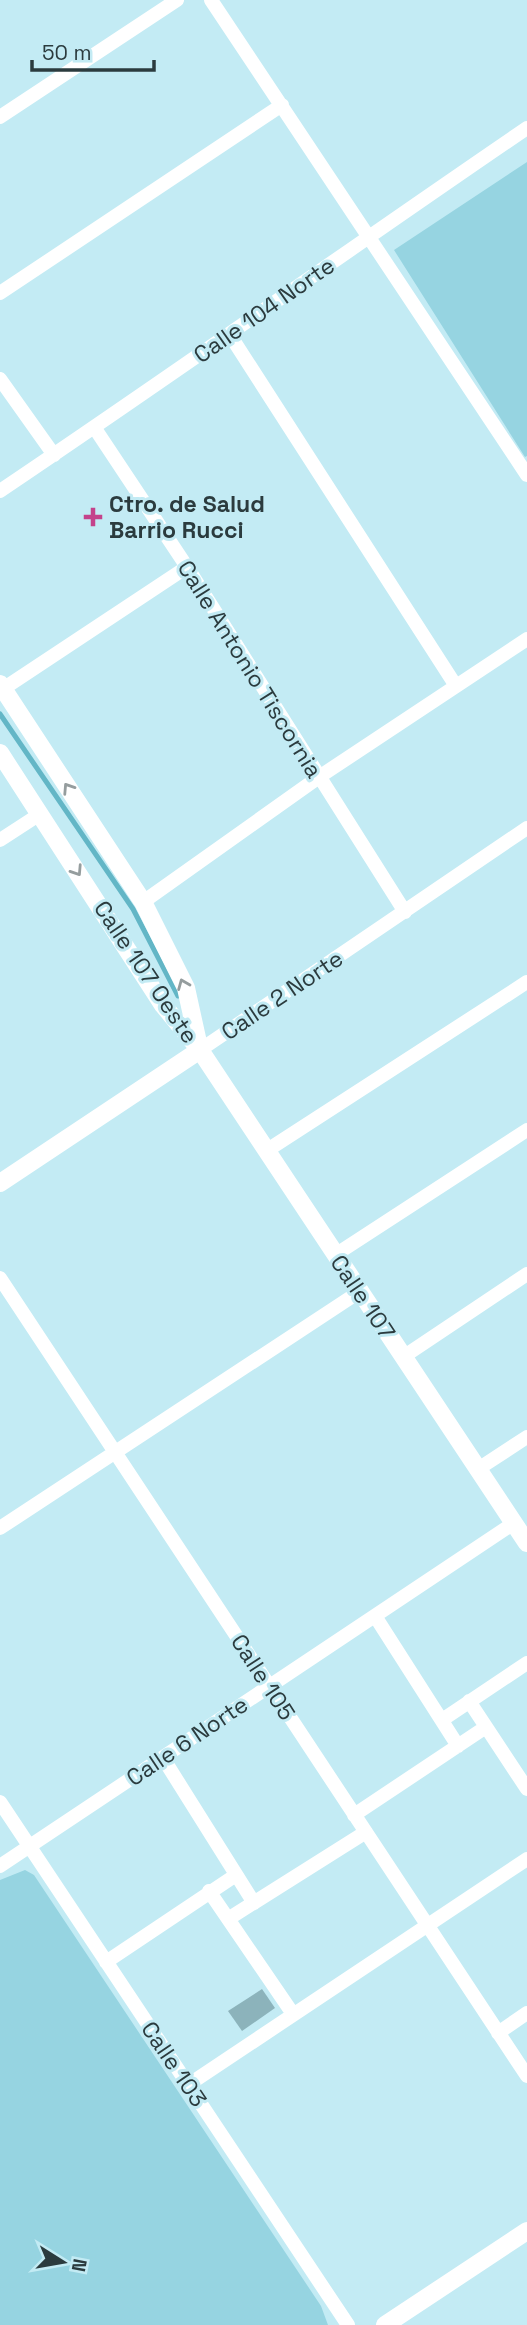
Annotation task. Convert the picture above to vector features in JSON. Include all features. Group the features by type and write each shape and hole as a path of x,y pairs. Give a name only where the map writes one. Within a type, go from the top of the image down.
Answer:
{"street":[{"path":"0,117 177,0"},
{"path":"211,0 526,472"},
{"path":"0,293 282,105"},
{"name":"Calle 104 Norte","path":"0,491 527,128"},
{"path":"230,335 456,686"},
{"path":"0,379 54,455"},
{"name":"Calle Antonio Tiscornia","path":"94,427 187,567 405,912"},
{"path":"2,687 187,567"},
{"path":"143,902 319,777 527,639"},
{"name":"Calle 107 Oeste","path":"2,687 143,902 186,988 200,1050"},
{"name":"Calle 107 Oeste","path":"0,753 163,1005 200,1050"},
{"path":"0,841 40,814"},
{"name":"Calle 2 Norte","path":"0,1183 525,834"},
{"path":"266,1150 527,982"},
{"name":"Calle 107","path":"200,1050 527,1543"},
{"path":"335,1255 527,1130"},
{"path":"403,1357 527,1274"},
{"name":"Calle 105","path":"0,1278 527,2076"},
{"path":"0,1528 359,1292"},
{"path":"478,1469 527,1437"},
{"name":"Calle 6 Norte","path":"0,1866 514,1523"},
{"path":"375,1616 458,1746"},
{"path":"442,1720 527,1663"},
{"path":"470,1701 527,1788"},
{"path":"354,1815 486,1727"},
{"path":"163,1758 254,1903"},
{"name":"Calle 103","path":"0,1802 348,2325"},
{"path":"228,1919 366,1832"},
{"path":"188,2085 527,1859"},
{"path":"106,1962 236,1875"},
{"path":"209,1891 293,2014"},
{"path":"498,2032 527,2013"},
{"path":"385,2325 527,2231"}],"shaded area":[{"path":"527,162 527,456 525,457 394,250"},
{"path":"25,1870 34,1875 321,2306 328,2325 0,2325 0,1880"}],"building":[{"path":"262,1989 275,2008 242,2031 228,2011"}],"waterway":[{"path":"0,714 133,909 178,996"}],"place":[{"name":"Ctro. de Salud Barrio Rucci","path":"93,517"}]}
